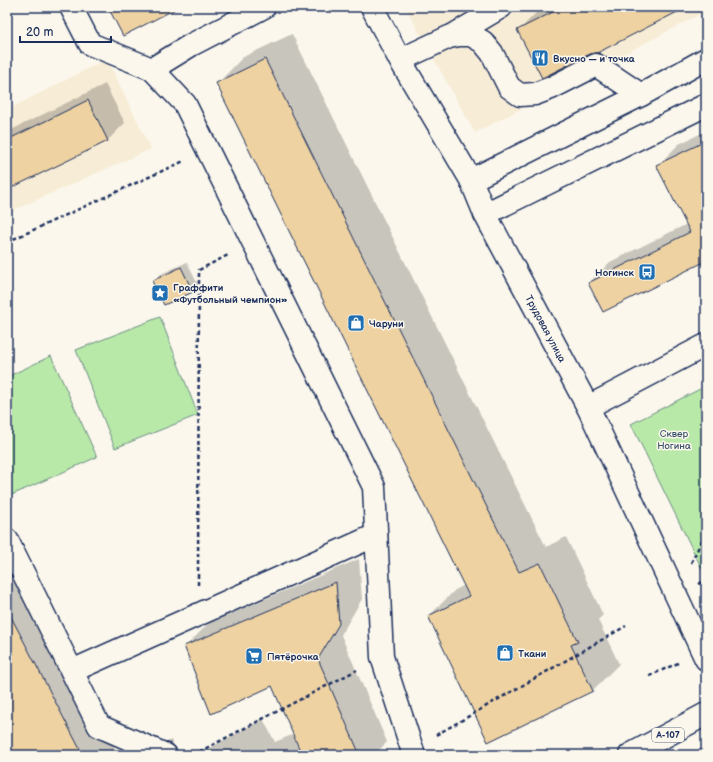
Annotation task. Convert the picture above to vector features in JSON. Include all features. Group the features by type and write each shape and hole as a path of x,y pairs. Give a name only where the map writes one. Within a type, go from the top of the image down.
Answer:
{"street":[{"path":"71,7 90,44 152,69 185,104 374,487 382,657 413,752"},
{"path":"152,69 191,45 264,7"},
{"name":"Трудовая улица","path":"372,7 400,60 471,180 485,214 588,407 706,659"},
{"path":"400,60 449,38 501,7"},
{"path":"449,38 459,35 471,35 483,42 492,53 509,87 520,95 534,94 551,88 596,65 641,96"},
{"path":"471,180 641,96 706,59"},
{"path":"485,214 706,105"},
{"path":"588,407 706,345"},
{"path":"72,671 376,535"},
{"path":"7,540 99,726 166,755"},
{"name":"А-107","path":"630,755 706,714"}],"path":[{"path":"7,242 208,150"},
{"path":"198,615 199,270 253,243"},
{"path":"691,564 706,532"},
{"path":"701,583 706,580"},
{"path":"413,752 626,626"},
{"path":"192,755 382,657"}],"shaded area":[{"path":"405,7 706,7 706,11 475,133"},
{"path":"107,59 151,149 7,213 7,110"}],"green space":[{"path":"160,317 198,415 115,448 76,350"},
{"path":"51,356 97,457 7,497 7,377"},
{"name":"Сквер Ногина","path":"706,386 706,577 631,424"}],"building":[{"path":"108,7 179,7 123,36"},
{"path":"563,7 687,7 597,53 590,54 542,78 517,30"},
{"path":"265,59 519,572 540,563 578,642 571,645 593,691 488,742 428,616 469,596 216,83"},
{"path":"88,100 108,141 7,190 7,140"},
{"path":"706,141 706,266 704,262 603,312 588,283 690,232 656,165"},
{"path":"181,267 193,292 164,305 152,281"},
{"name":"Пятёрочка","path":"336,582 339,624 318,659 360,755 302,755 272,686 211,714 184,646"},
{"path":"7,609 83,755 7,755"}],"place":[{"name":"Вкусно — и точка","path":"540,58"},
{"name":"Ногинск","path":"647,272"},
{"name":"Граффити «Футбольный чемпион»","path":"160,293"},
{"name":"Чаруни","path":"356,323"},
{"name":"Ткани","path":"505,653"},
{"name":"Пятёрочка","path":"254,656"}]}
